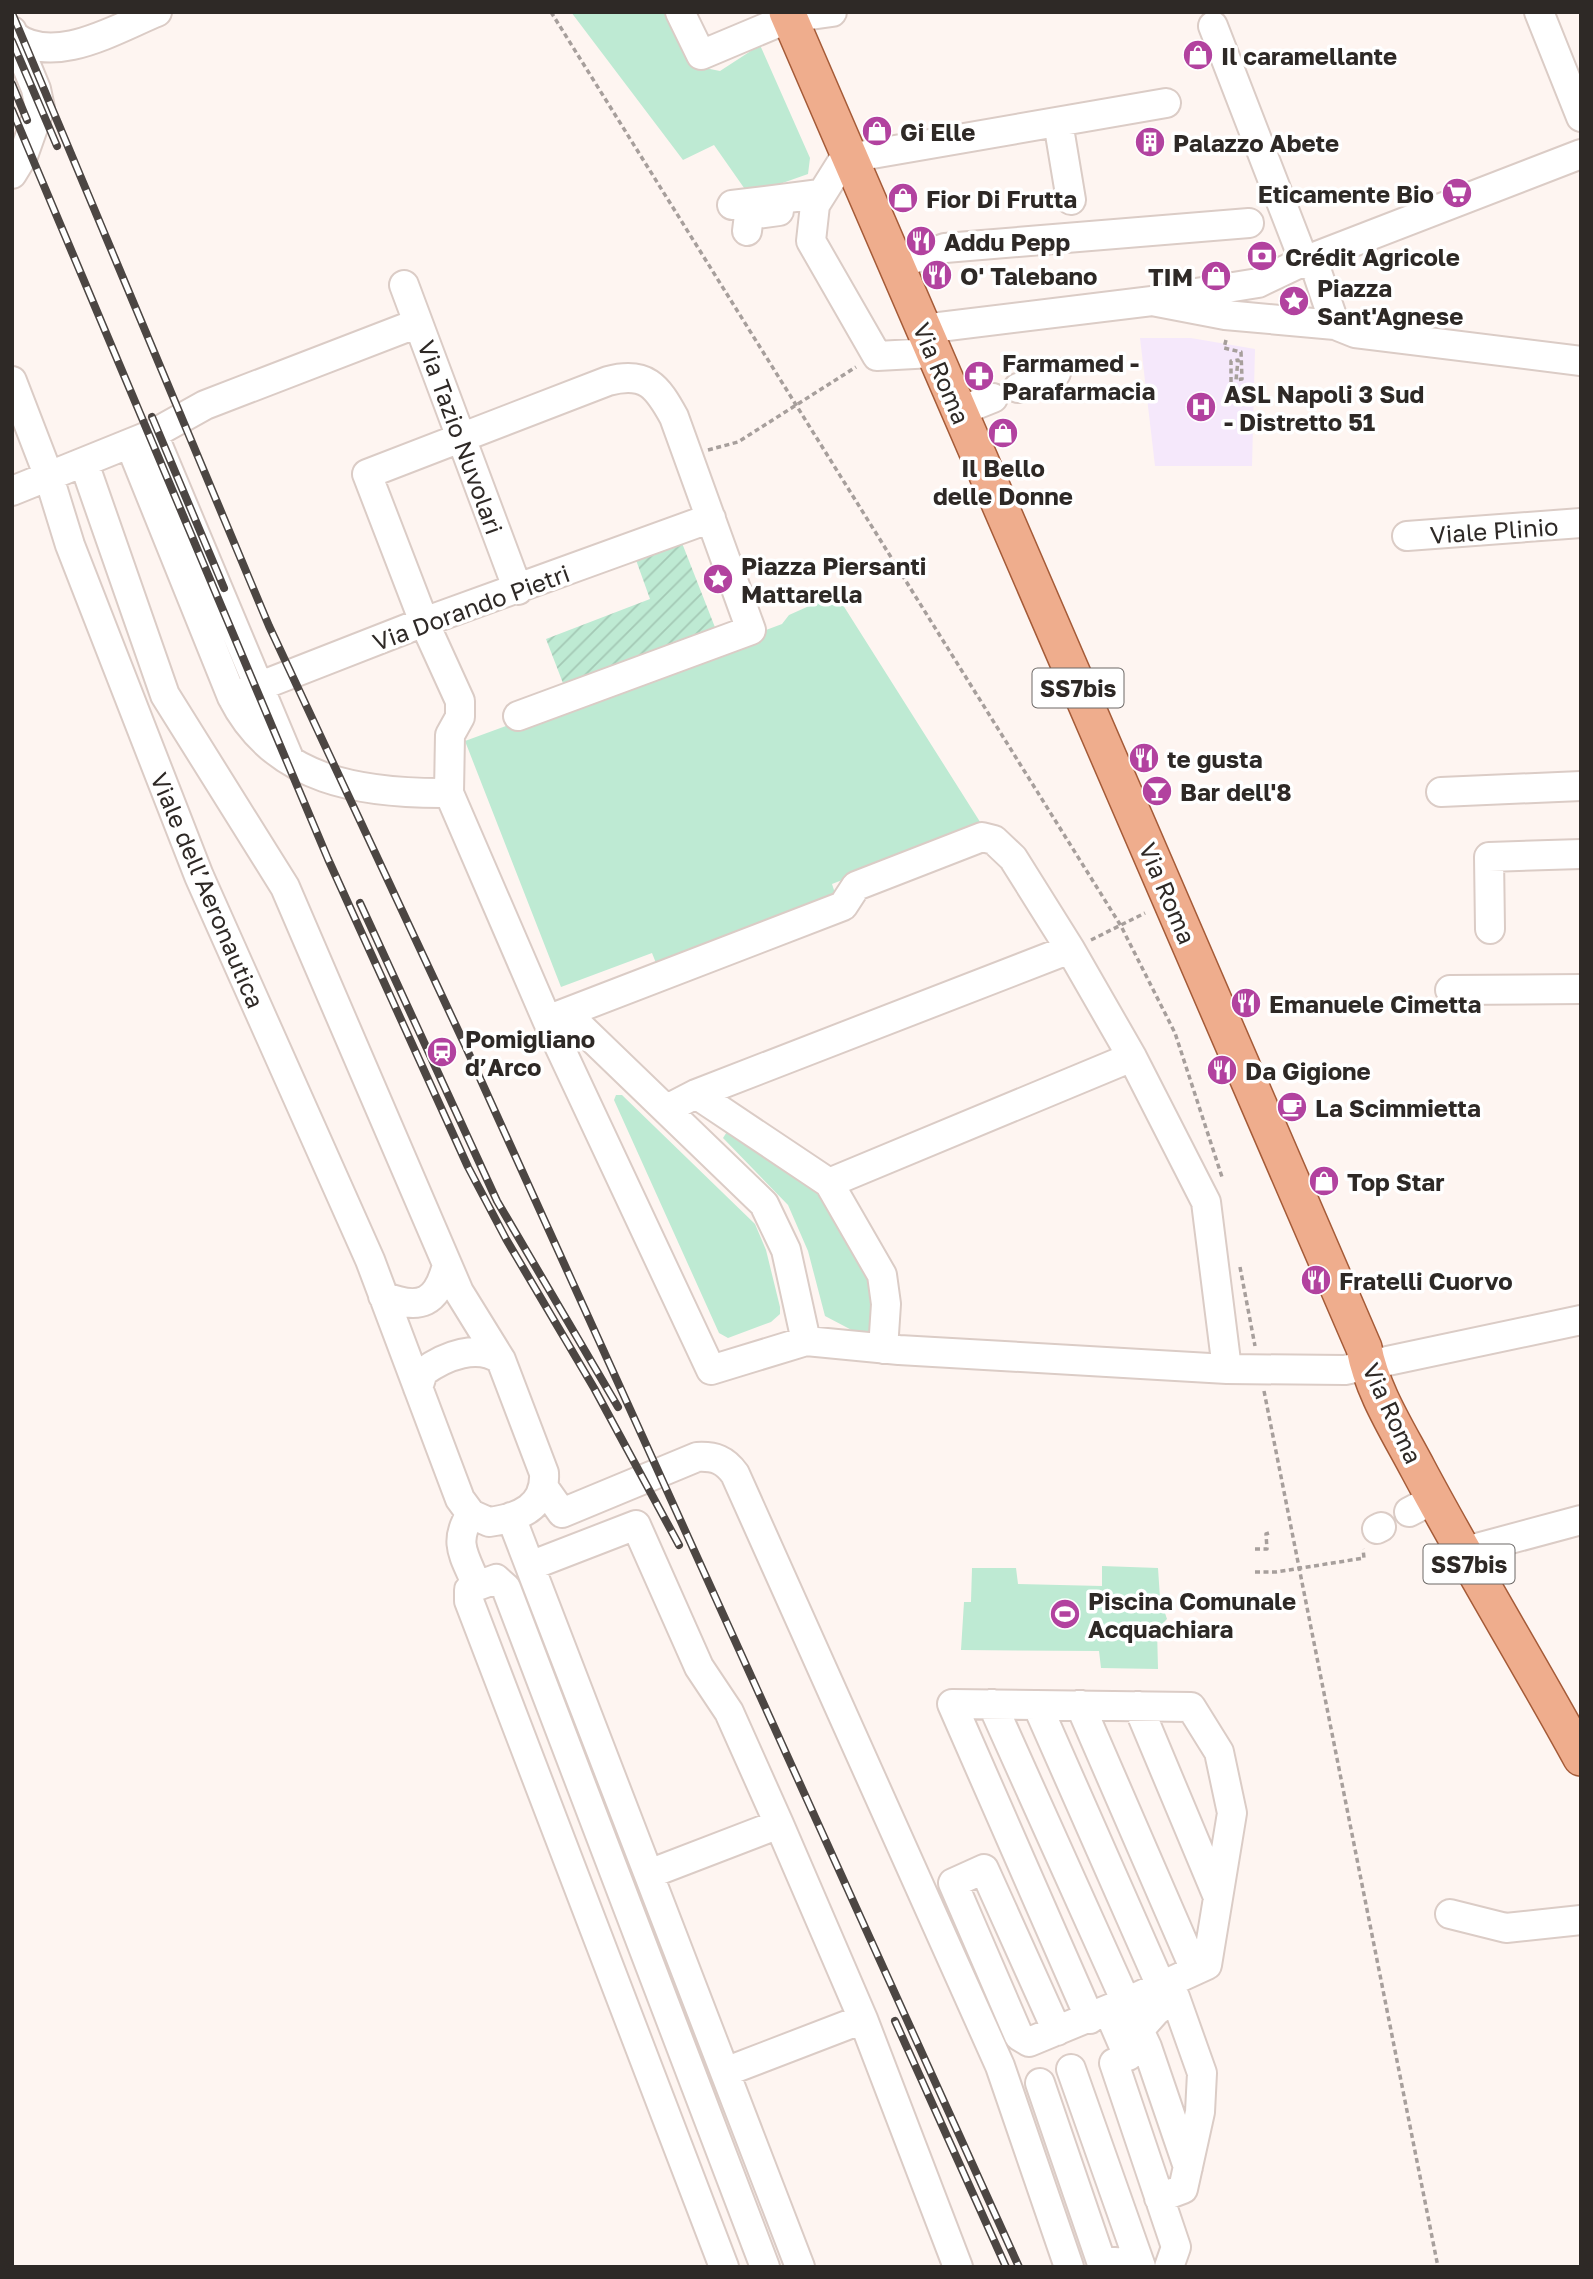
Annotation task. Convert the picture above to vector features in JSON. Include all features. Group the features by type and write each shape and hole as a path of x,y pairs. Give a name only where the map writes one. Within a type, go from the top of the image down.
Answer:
{"main road":[{"name":"Via Roma","path":"788,15 1364,1348 1367,1365 1422,1506 1462,1552 1579,1751"}],"street":[{"path":"13,33 38,47 74,44 157,12"},
{"path":"680,12 701,55 788,15 832,12"},
{"path":"1539,12 1581,117"},
{"path":"1213,26 1304,261 1316,269 1335,325"},
{"path":"13,33 37,91"},
{"path":"12,174 23,156 38,114 37,91 43,70 74,44"},
{"path":"1166,103 848,156 818,200 811,241 877,356 928,341 1258,283 1304,261 1581,154"},
{"path":"1058,122 1071,200"},
{"path":"732,205 818,200"},
{"path":"747,231 749,215 818,200"},
{"path":"895,265 945,248 1249,223"},
{"path":"1258,283 1273,321"},
{"name":"Via Tazio Nuvolari","path":"404,285 518,590"},
{"path":"1152,301 1273,321 1335,325 1355,332 1581,361"},
{"path":"12,491 141,439 205,405 418,323"},
{"path":"958,412 1056,373"},
{"path":"518,716 751,630 690,459 664,400 654,387 637,377 608,381 367,474 424,622 460,701 460,717 450,736 449,793 556,1017 711,1370 806,1341 891,1349 1227,1369 1345,1370 1581,1320"},
{"name":"Viale dell’Aeronautica","path":"12,381 49,477 70,545 212,907 348,1207 460,1499 476,1517"},
{"path":"141,439 259,689 288,757 297,766"},
{"path":"141,439 232,697 255,731 297,766 328,781 402,794 449,793"},
{"name":"Viale dell’Aeronautica","path":"84,463 165,695 273,862 285,887 447,1265 468,1310 501,1360 544,1473 545,1489"},
{"name":"Via Dorando Pietri","path":"232,697 259,689 424,622 711,518"},
{"name":"Viale Plinio","path":"1407,536 1581,523"},
{"path":"1441,792 1581,786"},
{"path":"556,1017 842,906 856,886 982,837 994,840 1013,858 1070,949 1132,1057 1206,1202 1227,1369"},
{"path":"1490,929 1489,857 1581,854"},
{"path":"667,1109 696,1094 1070,949"},
{"path":"1450,990 1581,989"},
{"path":"556,1017 667,1109 764,1204 786,1250 806,1341"},
{"path":"829,1182 1132,1057"},
{"path":"696,1094 829,1182 882,1275 891,1349"},
{"path":"383,1296 406,1304 424,1302 438,1291 447,1265"},
{"path":"418,1388 423,1371 461,1354 482,1350 501,1360"},
{"path":"562,1513 683,1461 708,1456 727,1464 985,2031 1011,2097 1069,2267"},
{"path":"481,1584 460,1539 461,1530 476,1517 489,1522 530,1509 539,1501 545,1489 562,1513 576,1548"},
{"path":"511,1517 800,2267"},
{"path":"1462,1552 1581,1520"},
{"path":"530,1566 636,1525 699,1667 729,1712 863,2019 949,2264"},
{"path":"724,2267 469,1601 469,1590 481,1584 496,1579 506,1588 765,2267"},
{"path":"1011,2097 1071,2069 1132,2049 1168,1992 1195,1970 1207,1965 1232,1813 1219,1752 1191,1707 952,1704 1108,2010 1132,2049 1188,2167"},
{"path":"992,1704 1108,2010"},
{"path":"1037,1705 1168,1992 1202,2073 1200,2112 1183,2189 1159,2198"},
{"path":"1080,1705 1195,1970"},
{"path":"1138,1706 1218,1897"},
{"path":"554,1824 591,1810"},
{"path":"649,1874 779,1824"},
{"path":"1057,2031 984,1869 953,1883 1019,2036 1029,2042 1057,2031 1108,2010 1168,1992"},
{"path":"1450,1914 1506,1928 1581,1920"},
{"path":"725,2072 863,2019"},
{"path":"1132,2049 1159,2198 1173,2257"},
{"path":"1040,2083 1101,2261 1141,2265 1071,2069"},
{"path":"659,2097 695,2083"}],"path":[{"path":"1225,344 1224,348 1241,352 1242,379 1236,380 1238,360 1231,361 1231,382"},
{"path":"690,459 719,445 738,442 864,362"},
{"path":"1070,949 1144,913"},
{"path":"1255,1572 1276,1572 1364,1558 1361,1532 1379,1528"},
{"path":"1255,1549 1267,1549 1266,1534 1269,1533"}],"shaded area":[{"name":"ASL Napoli 3 Sud - Distretto 51","path":"1140,338 1191,338 1255,349 1252,466 1155,466"}],"green space":[{"path":"571,12 674,12 700,67 720,71 760,45 810,158 808,174 749,195 714,145 683,160"},
{"path":"682,543 718,635 566,691 546,639 650,599 636,560"},
{"path":"836,594 982,825 832,884 837,899 658,968 652,953 561,987 465,741 782,624 789,615"},
{"path":"616,1095 622,1095 755,1224 766,1250 780,1307 780,1314 771,1322 728,1338 719,1333 614,1100"},
{"path":"732,1124 811,1176 876,1279 874,1334 863,1336 825,1316 808,1251 788,1205 723,1138"},
{"name":"Piscina Comunale Acquachiara","path":"1102,1566 1158,1568 1160,1598 1167,1619 1157,1629 1158,1669 1101,1668 1099,1651 961,1650 964,1602 971,1602 972,1568 1016,1568 1018,1584 1102,1586"}],"railway":[{"path":"12,13 269,626 464,1043 1019,2267"},
{"path":"12,41 57,146"},
{"path":"12,84 27,120"},
{"path":"12,110 328,859 468,1167 506,1239 594,1388 679,1545"},
{"path":"152,417 224,588"},
{"path":"360,903 497,1201 618,1407"},
{"path":"895,2021 1006,2267"}],"place":[{"name":"Il caramellante","path":"1198,55"},
{"name":"Gi Elle","path":"877,131"},
{"name":"Palazzo Abete","path":"1150,142"},
{"name":"Eticamente Bio","path":"1457,193"},
{"name":"Fior Di Frutta","path":"903,198"},
{"name":"Addu Pepp","path":"921,241"},
{"name":"Crédit Agricole","path":"1262,256"},
{"name":"O' Talebano","path":"937,275"},
{"name":"TIM","path":"1216,276"},
{"name":"Piazza Sant'Agnese","path":"1294,301"},
{"name":"Farmamed - Parafarmacia","path":"979,376"},
{"name":"ASL Napoli 3 Sud - Distretto 51","path":"1201,407"},
{"name":"Il Bello delle Donne","path":"1003,433"},
{"name":"Piazza Piersanti Mattarella","path":"718,579"},
{"name":"te gusta","path":"1144,758"},
{"name":"Bar dell'8","path":"1157,791"},
{"name":"Emanuele Cimetta","path":"1246,1003"},
{"name":"Pomigliano d’Arco","path":"442,1052"},
{"name":"Da Gigione","path":"1222,1070"},
{"name":"La Scimmietta","path":"1292,1107"},
{"name":"Top Star","path":"1324,1181"},
{"name":"Fratelli Cuorvo","path":"1316,1280"},
{"name":"Piscina Comunale Acquachiara","path":"1065,1614"}]}
